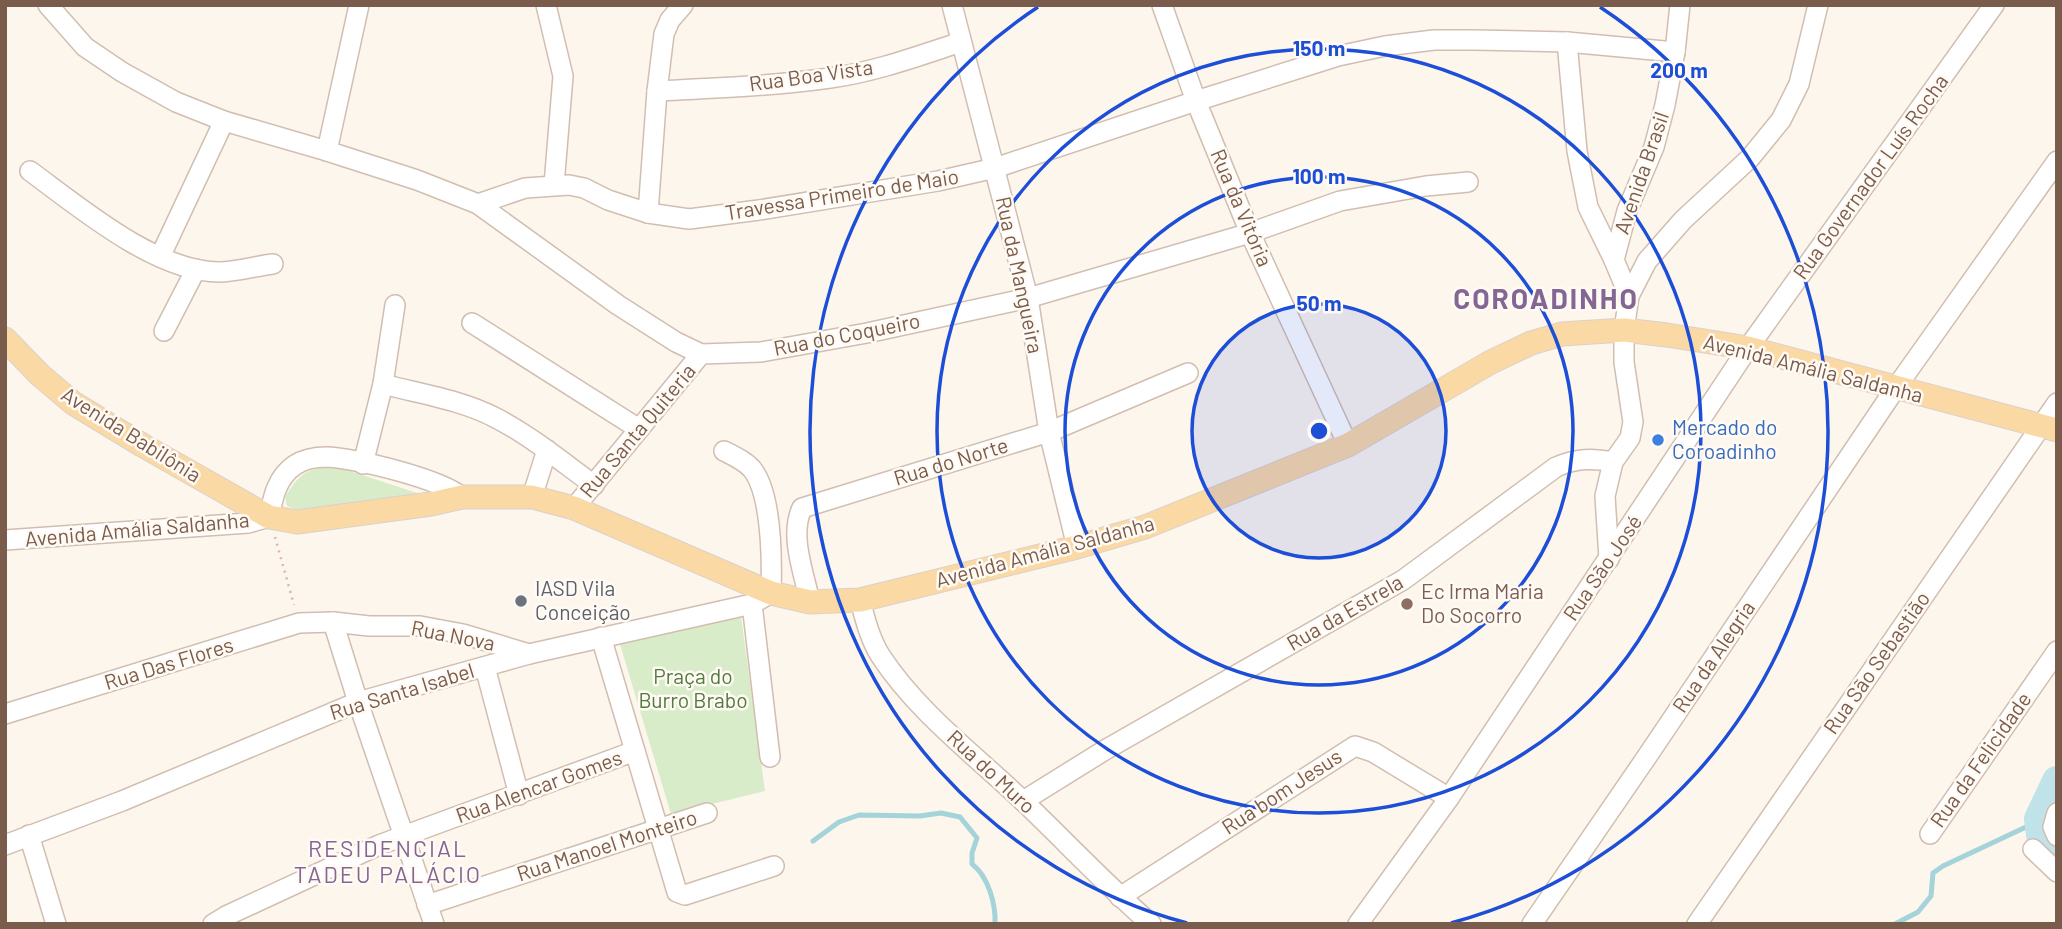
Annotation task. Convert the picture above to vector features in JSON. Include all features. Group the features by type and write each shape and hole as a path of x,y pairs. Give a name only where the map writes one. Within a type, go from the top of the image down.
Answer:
{"main road":[{"name":"Avenida Amália Saldanha","path":"269,517 297,522 431,504 462,497 532,497 574,508 762,598 810,602 860,600 1077,547 1145,527 1348,446 1491,362 1531,343 1562,334 1624,330 1748,348 2049,428"},
{"name":"Avenida Babilônia","path":"5,339 40,375 73,403 269,517"}],"street":[{"path":"48,5 85,47 122,72 176,102 225,121 417,180 478,204"},
{"path":"327,151 359,5"},
{"path":"546,5 563,76 554,185"},
{"path":"648,213 664,34 670,20 683,5"},
{"name":"Rua da Mangueira","path":"952,5 1028,298 1049,432 1077,547"},
{"name":"Rua da Vitória","path":"1162,5 1196,101 1250,233 1348,446"},
{"name":"Avenida Brasil","path":"1629,296 1614,260 1627,211 1654,147 1675,52 1680,5"},
{"path":"1609,559 1605,496 1613,461 1630,438 1633,422 1625,380 1624,330 1629,296 1647,261 1683,220 1764,144 1781,120 1799,84 1818,5"},
{"name":"Rua Governador Luís Rocha","path":"1748,348 1994,5"},
{"name":"Travessa Primeiro de Maio","path":"478,204 525,188 554,185 584,188 608,200 648,213 689,219 759,211 938,181 995,168 1196,101 1338,57 1385,46 1434,40 1567,42 1675,52"},
{"name":"Rua Boa Vista","path":"657,91 832,78 893,64 961,42"},
{"path":"1567,42 1577,151 1585,195 1598,231 1614,260"},
{"path":"160,257 225,121"},
{"name":"Rua da Alegria","path":"1532,924 1895,389 2057,161"},
{"path":"30,171 114,230 160,257 196,269 220,272 272,264"},
{"name":"Rua do Coqueiro","path":"478,204 618,305 676,342 701,354 761,352 867,333 1028,298 1250,233 1340,201 1426,186 1468,182"},
{"path":"164,331 196,269"},
{"path":"363,464 383,384 395,305"},
{"path":"472,323 639,429"},
{"name":"Rua São José","path":"1358,924 1448,798 1748,348"},
{"name":"Rua Santa Quiteria","path":"574,508 701,354"},
{"name":"Rua do Norte","path":"810,602 797,542 796,521 802,508 1049,432 1188,373"},
{"path":"383,384 475,409 496,418 547,450 594,485"},
{"name":"Rua São Sebastião","path":"1698,924 2049,428 2057,403"},
{"path":"532,497 547,450"},
{"path":"724,451 751,468 758,480 769,531 772,564 762,598 770,757"},
{"name":"Avenida Amália Saldanha","path":"5,541 228,526 269,517 278,483 286,473 309,459 325,457 437,483 462,497"},
{"name":"Rua da Estrela","path":"1023,801 1105,750 1403,580 1556,467 1573,460 1593,458 1613,461"},
{"name":"Rua Santa Isabel","path":"5,845 122,801 358,702 529,654 762,598"},
{"name":"Rua do Muro","path":"860,600 879,654 906,688 939,723 1151,924"},
{"path":"333,622 434,924"},
{"name":"Rua Das Flores","path":"5,714 299,623 333,622"},
{"name":"Rua Nova","path":"333,622 369,626 420,626 463,634 529,654"},
{"path":"601,637 673,884 681,895 774,866"},
{"name":"Rua da Felicidade","path":"1930,834 2057,651"},
{"path":"485,667 519,795"},
{"name":"Rua bom Jesus","path":"1120,897 1355,746 1373,751 1448,798"},
{"name":"Rua Alencar Gomes","path":"213,924 404,835 635,751"},
{"name":"Rua Manoel Monteiro","path":"427,905 706,813"},
{"path":"29,835 56,924"},
{"path":"2033,849 2057,872"}],"path":[{"path":"269,517 299,623"}],"green space":[{"path":"332,467 429,497 298,511 287,506 285,497 303,474"},
{"name":"Praça do Burro Brabo","path":"741,617 765,791 671,814 619,641"}],"waterway":[{"path":"2057,781 2039,819 2042,842 2057,854"},
{"path":"813,841 839,822 859,815 920,816 941,813 960,817 977,838 972,864 978,869 990,891 995,924"},
{"path":"1895,924 1918,912 1931,896 1933,873 2039,821"}],"place":[{"name":"Mercado do Coroadinho","path":"1658,440"},
{"name":"IASD Vila Conceição","path":"521,601"},
{"name":"Ec Irma Maria Do Socorro","path":"1407,604"}],"district":[{"name":"COROADINHO","path":"1546,299"},
{"name":"RESIDENCIAL TADEU PALÁCIO","path":"388,862"}]}
